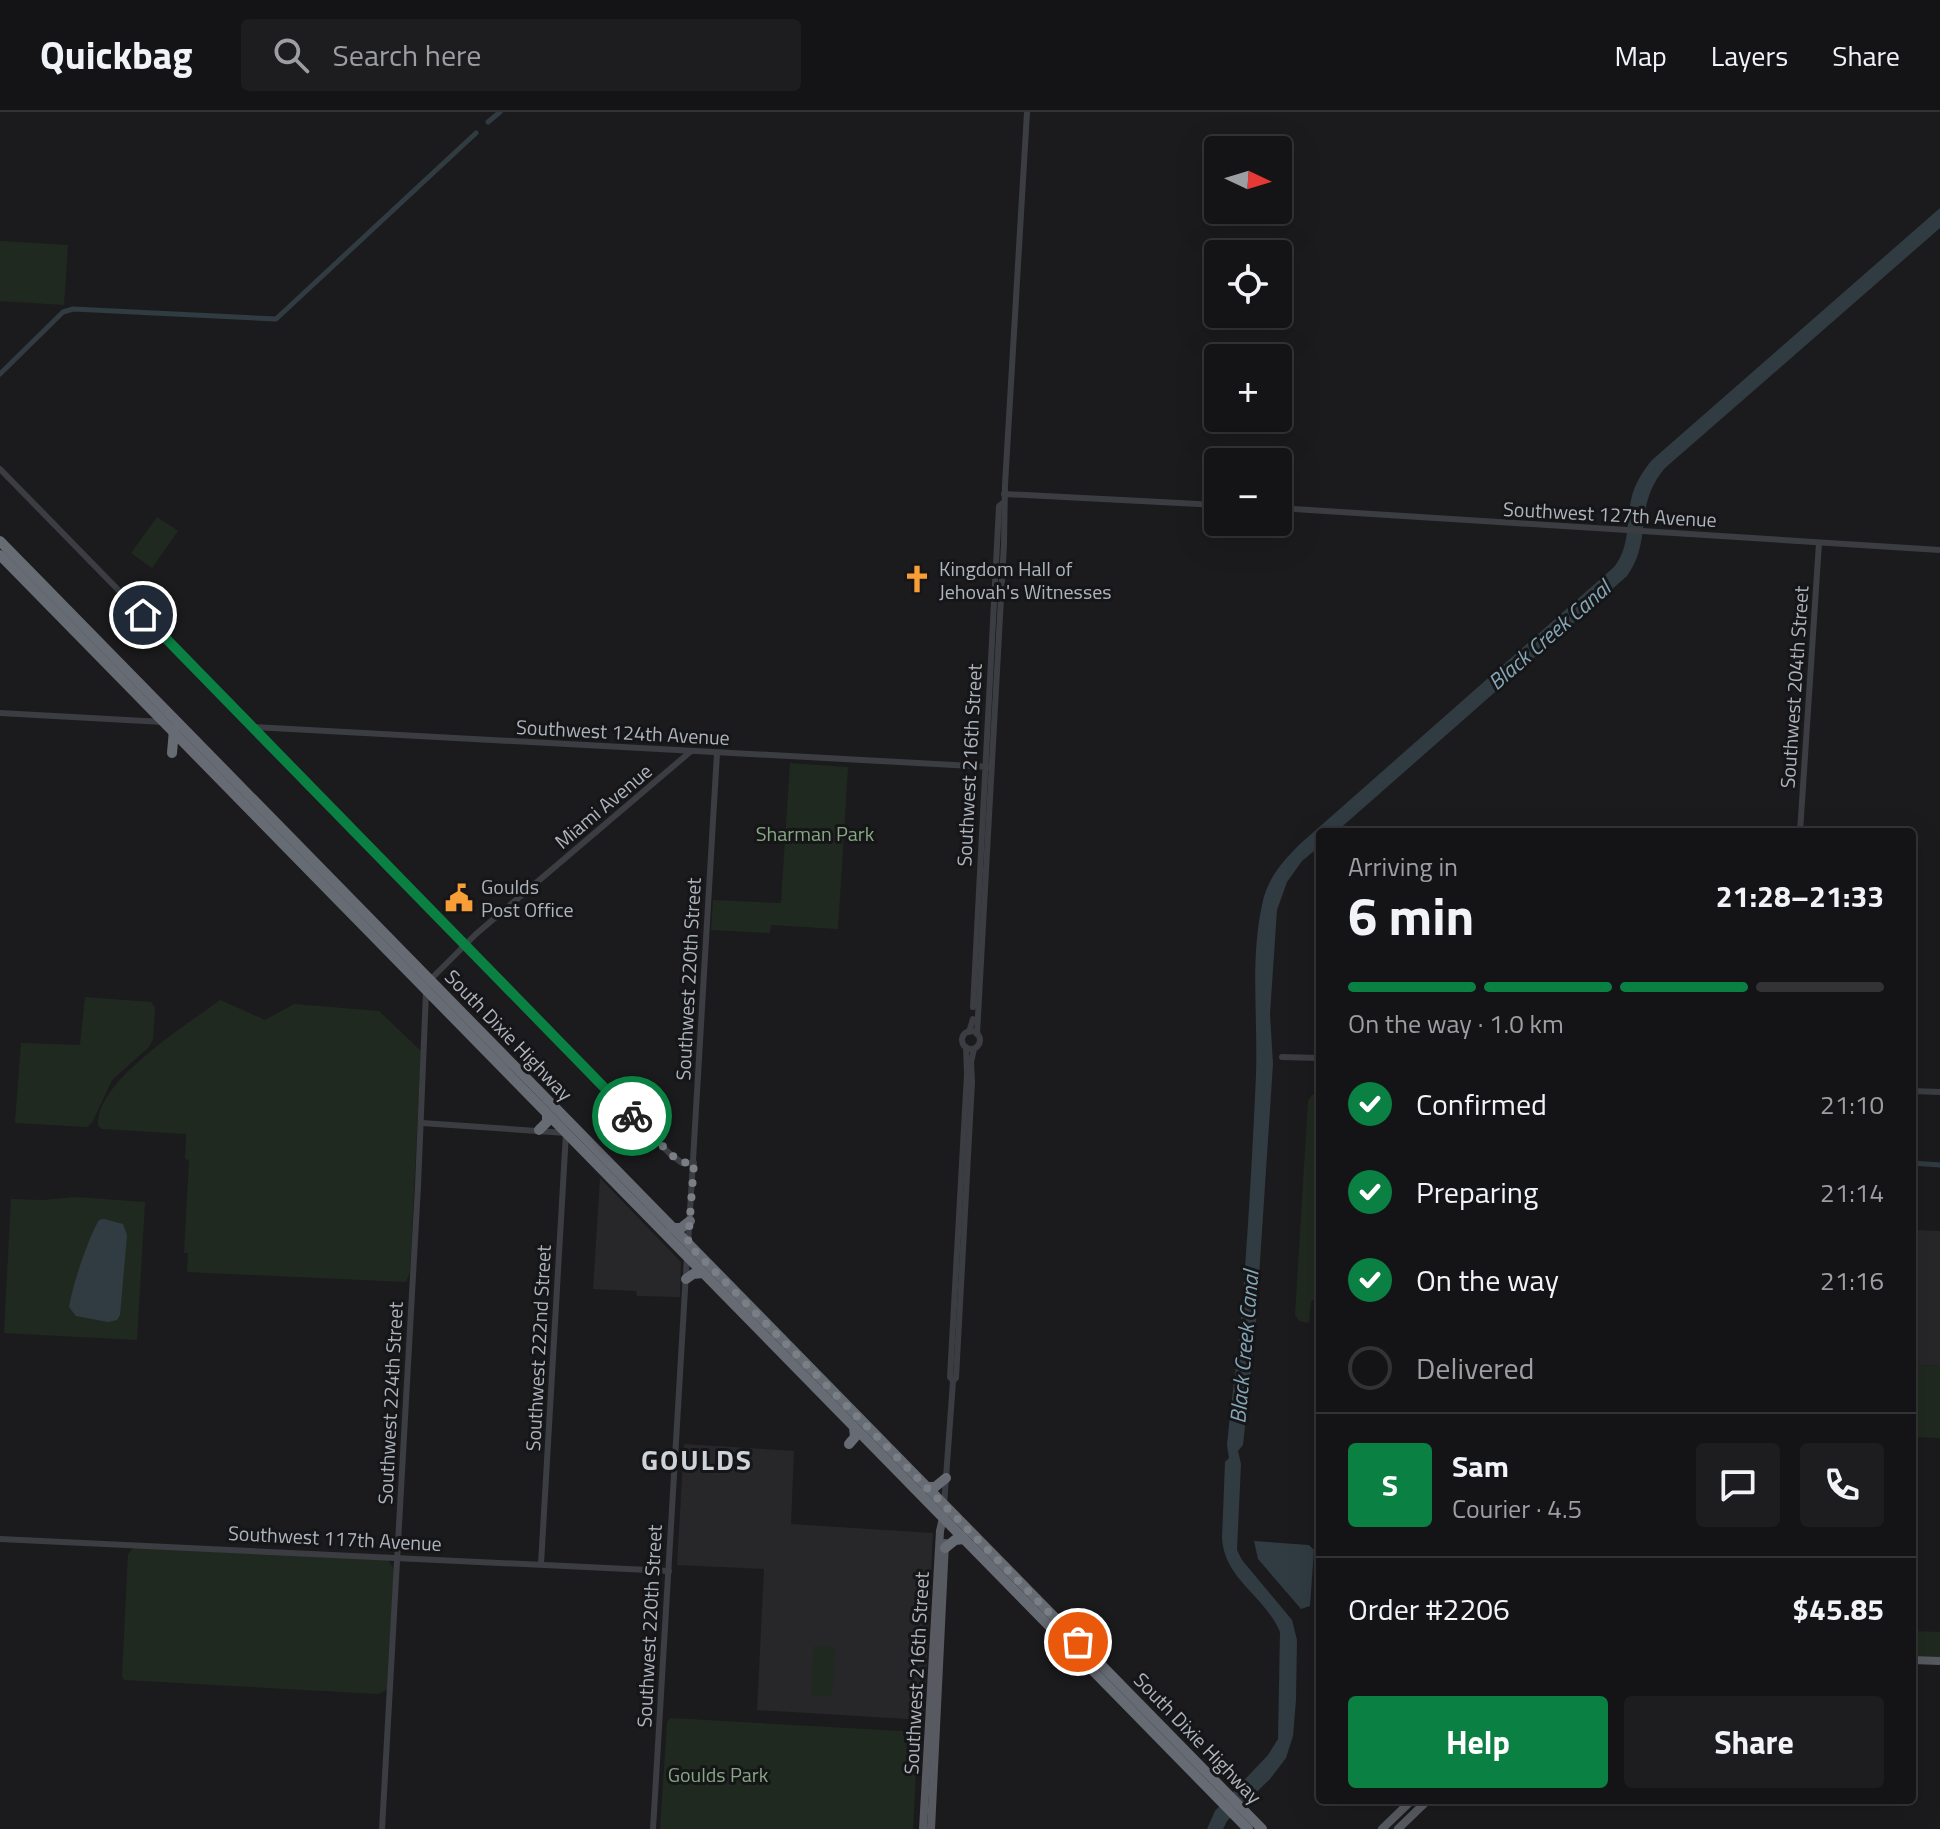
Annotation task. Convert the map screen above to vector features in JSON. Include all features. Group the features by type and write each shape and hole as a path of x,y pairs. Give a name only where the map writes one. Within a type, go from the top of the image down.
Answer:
{"highway":[{"name":"South Dixie Highway","path":"0,541 164,717"},
{"name":"South Dixie Highway","path":"0,555 116,674 297,844 428,985 439,1003 964,1539 1075,1645 1242,1816 1262,1829"},
{"name":"South Dixie Highway","path":"174,726 172,753 176,747 186,746 385,948 485,1037 1012,1575 1075,1645 1085,1663 1220,1794"},
{"path":"236,797 245,799 282,837 297,844"},
{"path":"425,1007 430,1003 439,1003"},
{"path":"539,1130 547,1122 547,1114"},
{"path":"564,1118 566,1133 575,1135 611,1171 621,1175"},
{"path":"565,1151 578,1146"},
{"path":"629,1197 639,1202 679,1242 688,1244"},
{"path":"672,1228 681,1228 690,1221"},
{"path":"687,1257 697,1259 734,1297 745,1302"},
{"path":"686,1279 703,1273"},
{"path":"802,1360 801,1373 809,1374 843,1408 854,1413"},
{"path":"849,1444 855,1437 854,1427"},
{"path":"886,1459 894,1461 939,1507 944,1505"},
{"path":"926,1487 935,1487 946,1478"},
{"path":"944,1518 951,1518 1004,1573 1012,1575"},
{"path":"945,1548 955,1540 964,1539"},
{"path":"1070,1668 1085,1663"},
{"path":"1134,1732 1148,1727"},
{"name":"South Dixie Highway","path":"1242,1816 1248,1829"}],"main road":[{"name":"Southwest 216th Street","path":"931,1829 946,1526 944,1505"},
{"name":"Southwest 216th Street","path":"923,1829 940,1531 944,1518"},
{"path":"1916,1660 1940,1661"},
{"path":"1382,1829 1408,1804"},
{"path":"1398,1829 1424,1804"}],"street":[{"name":"Southwest 216th Street","path":"970,1048 980,1042 977,1034 999,506 1004,498 1027,112"},
{"path":"0,469 674,1158 682,1163 694,1163"},
{"path":"1004,498 1204,505"},
{"name":"Southwest 127th Avenue","path":"1292,509 1940,550"},
{"name":"Southwest 204th Street","path":"1800,828 1819,543"},
{"path":"0,713 164,717"},
{"name":"Southwest 124th Avenue","path":"253,727 988,767"},
{"name":"Miami Avenue","path":"428,985 466,944 690,752"},
{"name":"Southwest 220th Street","path":"653,1829 717,753"},
{"name":"Southwest 216th Street","path":"944,1505 956,1367 971,1062 970,1048 963,1040 973,1022 980,848 988,767"},
{"path":"980,848 983,907"},
{"name":"Southwest 224th Street","path":"382,1829 428,985"},
{"path":"969,1032 977,1034"},
{"path":"1282,1057 1316,1058"},
{"path":"1916,1091 1940,1092"},
{"path":"422,1123 566,1133"},
{"name":"Southwest 222nd Street","path":"541,1564 566,1133"},
{"name":"Southwest 117th Avenue","path":"0,1539 669,1571"}],"shaded area":[{"path":"600,1178 681,1262 680,1297 637,1296 636,1291 593,1289"},
{"path":"1916,1230 1940,1231 1940,1366 1916,1365"},
{"path":"684,1444 794,1451 791,1524 933,1533 924,1720 757,1710 764,1569 677,1565"}],"green space":[{"path":"0,241 68,245 64,305 0,301"},
{"path":"157,517 178,531 152,568 131,553"},
{"name":"Sharman Park","path":"790,763 848,767 838,929 771,925 770,933 711,930 713,900 781,903"},
{"path":"85,997 151,1002 155,1008 153,1039 149,1047 112,1080 92,1123 87,1127 15,1123 21,1043 80,1045"},
{"path":"220,1000 265,1020 294,1004 379,1011 421,1051 410,1272 406,1282 187,1272 188,1253 184,1253 189,1160 185,1159 186,1134 102,1129 98,1126 101,1109 111,1091 127,1073 166,1039"},
{"path":"1316,1094 1316,1299 1311,1301 1309,1323 1299,1321 1295,1315 1308,1101"},
{"path":"75,1197 145,1202 137,1340 4,1333 11,1199"},
{"path":"1916,1365 1940,1366 1940,1438 1916,1437"},
{"path":"134,1547 388,1560 394,1569 387,1690 378,1694 124,1680 128,1554"},
{"path":"1916,1631 1940,1632 1940,1657 1916,1657"},
{"path":"814,1646 835,1647 832,1696 811,1695"},
{"name":"Goulds Park","path":"670,1718 918,1732 913,1829 660,1829 667,1722"}],"water":[{"name":"Black Creek Canal","path":"1940,208 1940,228 1665,468 1649,496 1640,549 1627,576 1341,828 1318,828 1614,567 1623,551 1634,489 1652,460"},
{"name":"Black Creek Canal","path":"1316,830 1316,849 1302,861 1287,882 1277,910 1270,1014 1273,1064 1256,1322 1243,1445 1238,1451 1241,1464 1237,1550 1292,1620 1297,1640 1293,1736 1286,1758 1270,1779 1227,1821 1223,1829 1207,1829 1215,1811 1268,1755 1278,1739 1280,1632 1230,1565 1222,1538 1225,1462 1229,1458 1227,1445 1239,1342 1251,1175 1258,926 1271,879"},
{"path":"99,1220 123,1224 127,1235 120,1315 117,1320 108,1322 76,1316 69,1307 90,1239"},
{"path":"1254,1541 1309,1545 1314,1550 1310,1606 1301,1609 1258,1559"}],"waterway":[{"path":"488,122 500,112"},
{"path":"0,374 63,312 73,309 276,319 476,133"},
{"path":"1916,1163 1940,1165"}],"way so far":[{"path":"632,1116 679,1162 694,1163 688,1244 1078,1642"}],"place":[{"name":"Kingdom Hall of Jehovah's Witnesses","path":"917,579"},
{"name":"Goulds Post Office","path":"459,898"}],"district":[{"name":"GOULDS","path":"697,1459"}],"route":[{"path":"143,615 632,1116"}]}
